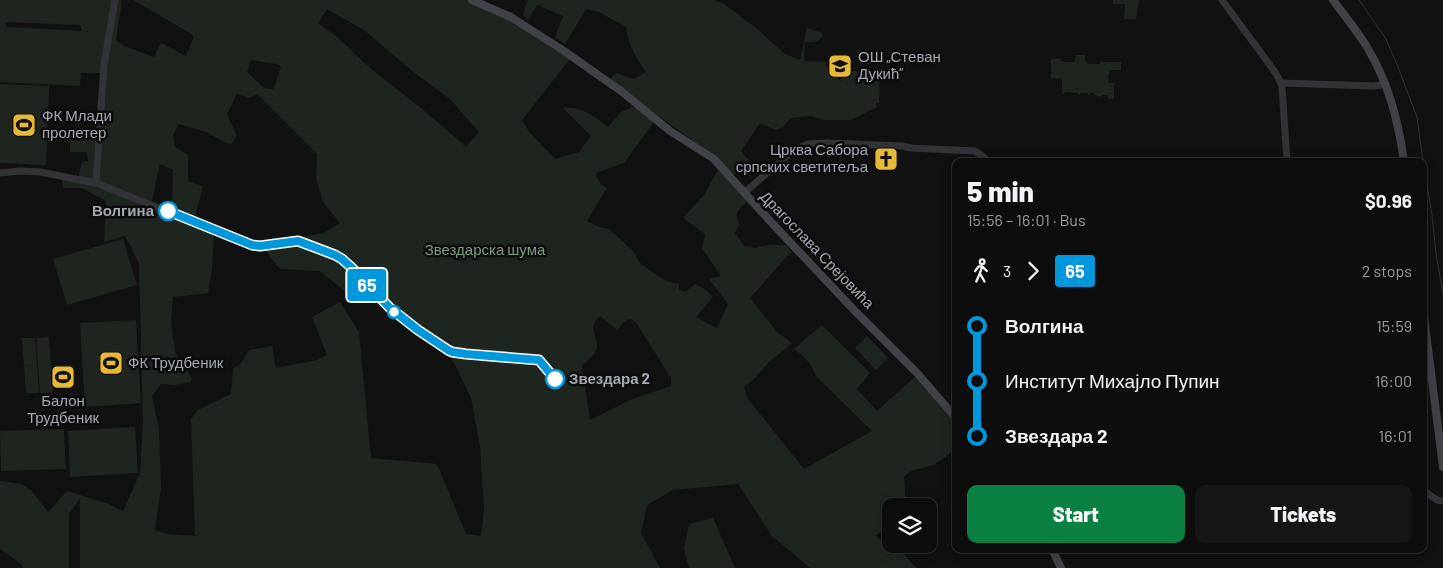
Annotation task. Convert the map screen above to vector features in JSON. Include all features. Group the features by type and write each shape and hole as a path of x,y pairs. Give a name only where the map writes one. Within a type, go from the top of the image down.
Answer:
{"main road":[{"name":"Драгослава Срејовића","path":"472,0 511,17 577,60 621,91 670,131 711,157 841,296 914,370 952,413"},
{"path":"1333,0 1367,47 1386,84 1398,122 1404,158"},
{"path":"1427,341 1443,467"},
{"path":"1054,553 1061,568"}],"street":[{"path":"96,183 104,65 115,0"},
{"path":"1222,0 1281,83 1288,158"},
{"path":"1281,83 1374,86 1386,84"},
{"path":"744,193 795,150 804,145 814,143 972,151 981,154 985,158"},
{"path":"0,173 15,171 40,172 96,183 248,244 260,246 298,241 342,259 390,308 418,330 452,352 539,360"},
{"path":"1427,493 1437,500 1443,501"}],"green space":[{"name":"Звездарска шума","path":"0,0 122,0 116,40 124,46 154,57 161,43 186,56 194,36 133,0 469,0 498,12 570,59 522,120 530,133 555,159 579,152 591,136 563,108 581,110 608,127 621,112 635,106 654,122 624,163 596,173 600,183 607,188 587,221 599,227 609,229 633,251 639,262 666,281 679,284 679,290 686,292 695,284 706,290 713,297 696,317 717,328 728,304 709,279 721,276 702,248 705,234 683,218 704,195 719,168 747,201 737,214 739,224 735,233 744,246 755,248 769,245 786,245 792,252 750,298 777,332 792,343 769,362 744,387 748,399 804,469 872,431 816,376 812,367 794,349 822,325 870,373 857,389 877,411 918,374 952,413 952,452 934,465 910,471 904,477 905,498 882,498 882,531 875,536 882,540 882,553 903,553 916,568 810,568 772,536 738,484 673,490 647,505 641,533 660,568 80,568 80,498 69,514 69,568 24,568 0,549 0,481 22,484 31,490 48,512 67,491 106,503 123,511 140,473 143,421 139,263 125,236 104,242 106,201 82,188 63,188 61,175 78,179 82,162 88,161 87,152 70,152 70,139 98,138 103,73 81,73 80,86 0,82","holes":["327,9 364,30 416,74 450,99 479,132 466,147 318,23","6,22 80,25 82,31 6,27","251,60 281,66 273,89 264,88 247,72","237,94 249,98 257,94 317,154 316,179 323,202 340,223 324,233 259,242 280,269 320,271 352,297 390,308 448,350 471,398 480,446 484,509 481,536 466,534 437,464 371,458 359,332 340,302 312,317 327,355 317,360 276,368 272,346 249,350 240,365 233,368 231,394 198,410 191,419 195,535 198,536 168,534 155,530 161,488 159,429 152,396 161,384 175,385 191,382 192,378 176,355 171,325 173,297 208,293 212,269 214,235 193,225 203,186 188,181 188,155 175,147 173,135 179,124 206,132 231,144 237,136 227,114","160,164 173,170 172,202 167,212 151,205","600,316 617,330 629,319 633,320 671,378 671,386 630,400 590,420 582,366 596,350 597,342 593,330"]},
{"path":"528,0 714,0 724,4 756,28 785,54 800,60 807,28 823,33 819,40 805,42 804,61 826,62 826,67 838,68 838,80 841,81 842,70 865,72 865,75 868,72 880,72 879,103 876,103 877,107 851,120 824,120 811,116 791,118 783,127 776,130 760,123 741,151 749,161 734,175 717,158 610,79 616,73 634,79 646,72 633,51 626,27 599,12 586,9 565,44 555,37 563,16 537,5 528,20 523,14"},
{"path":"1113,0 1139,0 1136,19 1124,19 1125,4 1113,4"},
{"path":"1076,55 1085,55 1087,64 1121,62 1121,70 1110,70 1108,77 1109,83 1114,83 1114,99 1108,99 1108,95 1102,95 1102,97 1094,95 1094,93 1089,95 1087,93 1080,93 1078,95 1078,93 1065,92 1062,94 1062,79 1051,78 1051,59 1061,59 1062,62 1075,62"},
{"name":"ФК Млади пролетер","path":"0,84 49,86 46,165 0,163"},
{"path":"123,239 137,285 67,305 53,259"},
{"name":"ФК Трудбеник","path":"136,320 141,403 85,407 80,323"},
{"path":"867,336 888,358 876,370 855,348"},
{"path":"49,337 53,392 40,393 36,338"},
{"path":"22,338 35,338 37,365 24,366"},
{"path":"37,365 39,393 26,393 24,366"},
{"path":"135,427 138,473 70,477 68,431"},
{"path":"64,429 66,469 1,471 0,431"},
{"path":"713,518 735,568 689,568 684,548 689,524"}],"waterway":[{"path":"1359,0 1386,39 1396,62 1417,117 1423,158"},
{"path":"1427,184 1443,294"}],"bus line":[{"name":"65","path":"168,211 252,245 260,246 298,241 324,250 342,259 390,308 448,350 466,354 539,360 555,379"}],"place":[{"name":"ОШ „Стеван Дукић”","path":"840,66"},
{"name":"ФК Млади пролетер","path":"24,125"},
{"name":"Црква Сабора српских светитеља","path":"886,159"},
{"name":"Волгина","path":"168,211"},
{"name":"ФК Трудбеник","path":"111,363"},
{"name":"Балон Трудбеник","path":"63,377"},
{"name":"Звездара 2","path":"555,379"}]}
